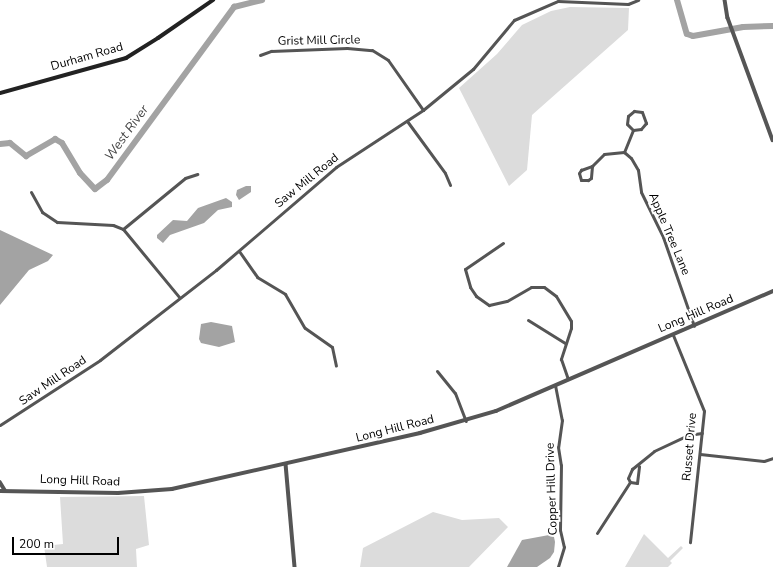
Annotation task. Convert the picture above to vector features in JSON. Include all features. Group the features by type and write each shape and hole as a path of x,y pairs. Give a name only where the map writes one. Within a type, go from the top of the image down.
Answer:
{"main road":[{"name":"Durham Road","path":"0,93 126,58 213,0"}],"street":[{"name":"Saw Mill Road","path":"0,425 100,360 239,251 336,167 423,110 472,69 514,20 558,1 628,4 638,0"},
{"path":"725,0 728,18 773,140"},
{"name":"Grist Mill Circle","path":"260,55 271,51 347,48 372,50 388,60 423,110"},
{"path":"592,166 591,178 584,181 581,180 581,170 592,166 604,154 624,152 633,130 644,126 646,119 642,112 634,111 628,116 627,124 633,130"},
{"path":"407,121 445,173 450,185"},
{"name":"Apple Tree Lane","path":"624,152 631,158 638,170 641,192 663,237 694,326"},
{"path":"123,229 185,178 197,174"},
{"path":"31,192 42,212 57,222 113,225 123,229 179,297"},
{"path":"503,243 465,269 476,296 482,303 495,305 531,287 544,287 550,291 562,304 571,321 571,328 565,342 561,359 568,379"},
{"path":"239,251 257,277 285,294 305,328 332,347 336,366"},
{"name":"Long Hill Road","path":"0,491 154,491 189,486 466,421 555,385 773,291"},
{"path":"528,320 565,342"},
{"name":"Russet Drive","path":"673,335 704,411 690,542"},
{"path":"437,371 455,393 466,421"},
{"name":"Copper Hill Drive","path":"555,385 562,420 558,447 561,465 560,530 564,547 558,567"},
{"path":"597,533 630,482 629,474 663,446 688,435 702,433"},
{"path":"700,454 764,461 773,458"},
{"path":"286,464 294,567"},
{"path":"630,482 637,483 639,466"},
{"path":"0,482 5,490"}],"shaded area":[{"path":"570,7 629,8 628,30 532,115 527,170 509,186 459,88 497,54 522,25 551,11"},
{"path":"246,186 251,186 251,192 239,200 236,195 237,190"},
{"path":"226,198 232,202 232,207 218,210 204,223 170,235 163,243 157,238 157,235 173,220 187,221 198,208"},
{"path":"0,230 53,255 48,261 29,270 0,305"},
{"path":"211,322 232,326 235,342 219,347 201,343 199,339 201,324"},
{"path":"144,496 149,545 136,549 137,567 47,567 44,546 63,544 60,497"},
{"path":"433,512 462,520 499,518 508,527 469,567 360,567 363,548"},
{"path":"644,534 668,558 681,546 683,548 670,561 672,563 668,567 625,567"},
{"path":"549,535 554,537 555,542 554,552 550,558 537,567 507,567 522,540"}],"waterway":[{"name":"West River","path":"0,144 10,143 26,156 55,139 62,143 80,173 95,189 107,180 234,7 262,0"},
{"name":"West River","path":"677,0 687,34 693,36 743,27 773,26"}]}
